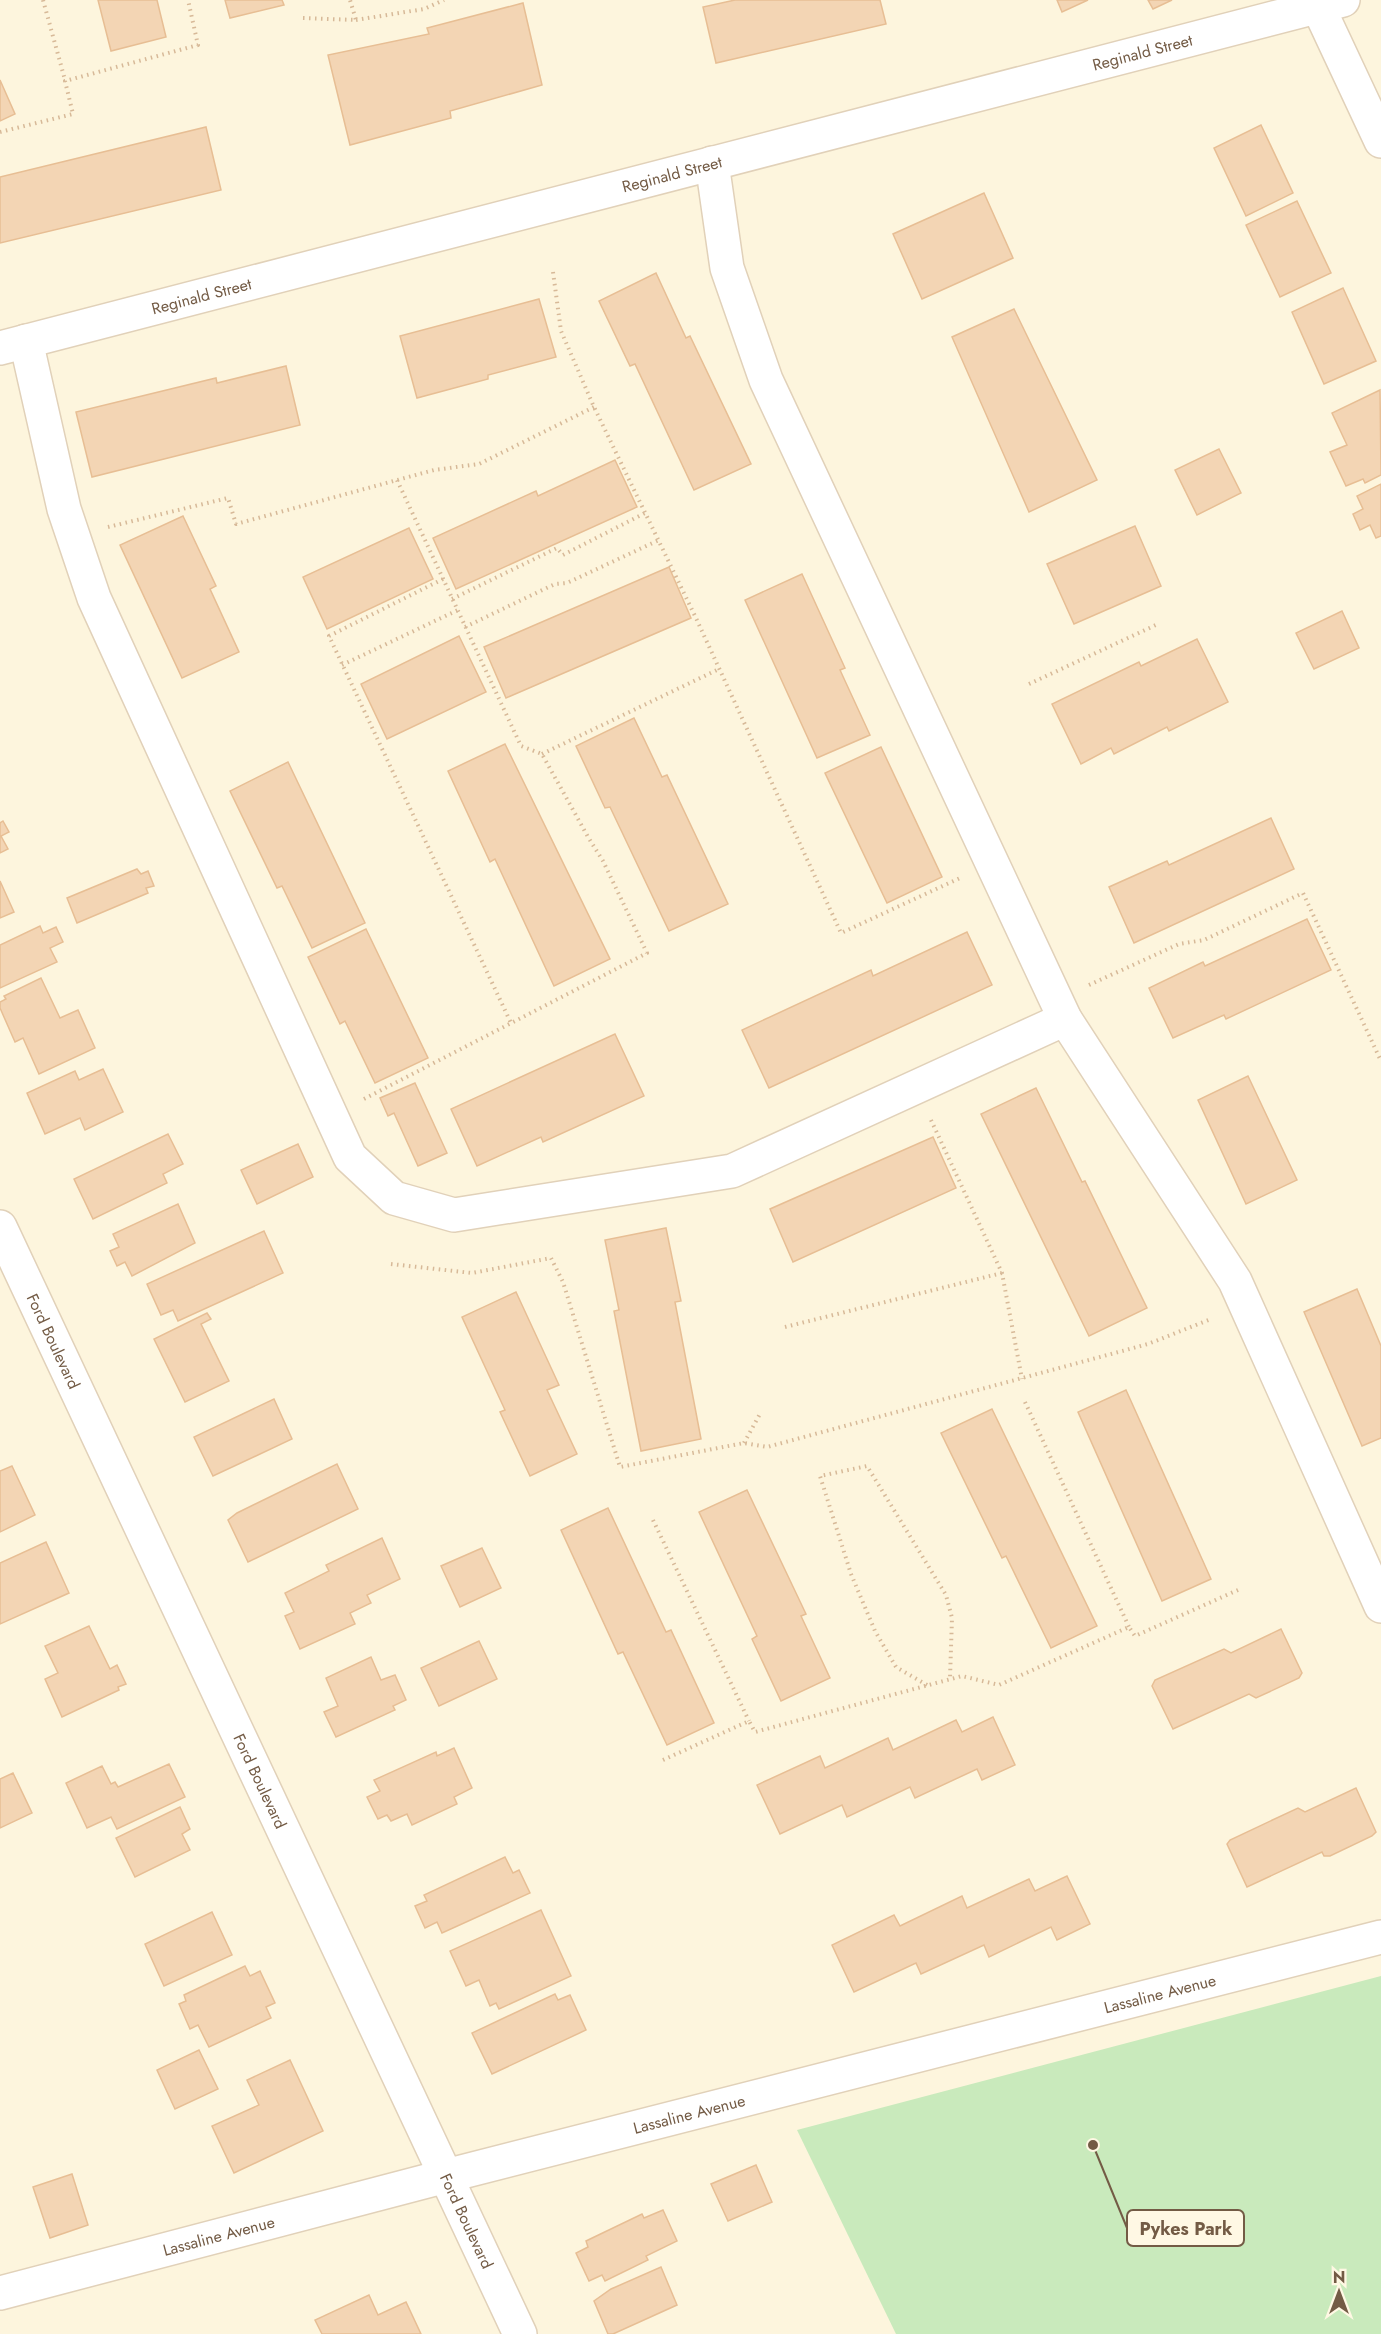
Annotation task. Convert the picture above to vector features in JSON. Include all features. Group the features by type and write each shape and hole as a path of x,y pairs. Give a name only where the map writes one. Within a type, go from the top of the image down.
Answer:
{"street":[{"path":"1326,2 1381,141"},
{"name":"Reginald Street","path":"13,344 1326,2"},
{"path":"712,163 727,268 766,380 1065,1018 1235,1281 1381,1606"},
{"path":"13,344 94,598 350,1157 394,1198 454,1215 732,1171 1065,1018"},
{"name":"Ford Boulevard","path":"0,1227 520,2334"},
{"name":"Lassaline Avenue","path":"0,2293 446,2176 1381,1937"}],"path":[{"path":"0,132 73,114 43,0"},
{"path":"65,81 198,45 188,0"},
{"path":"350,0 356,20"},
{"path":"303,18 356,20 424,9 444,0"},
{"path":"553,272 561,331 594,407 659,540 842,933 961,878"},
{"path":"104,528 228,498 236,524 434,470 479,464 594,407"},
{"path":"362,1100 647,953 603,861 542,754 521,746 397,480"},
{"path":"452,599 557,548 564,555 645,513"},
{"path":"465,627 555,584 567,583 659,540"},
{"path":"443,579 329,636 511,1023"},
{"path":"342,665 458,610"},
{"path":"1029,684 1158,624"},
{"path":"542,754 719,669"},
{"path":"1082,989 1179,944 1204,940 1303,893 1381,1061"},
{"path":"930,1119 1002,1273 1022,1379"},
{"path":"391,1264 472,1273 551,1258 564,1282 620,1467 744,1443 767,1447 1148,1344 1220,1315"},
{"path":"785,1327 1002,1273"},
{"path":"1025,1402 1135,1636 1238,1590"},
{"path":"744,1443 761,1412"},
{"path":"928,1685 896,1667 875,1631 851,1574 820,1476 867,1466 946,1595 952,1618 950,1678"},
{"path":"653,1520 755,1732 950,1678 962,1676 999,1685 1129,1627"},
{"path":"663,1760 749,1721"}],"green space":[{"path":"1381,1976 1381,2334 896,2334 797,2130"}],"building":[{"path":"98,0 157,0 166,37 111,51"},
{"path":"225,0 282,0 284,5 230,18"},
{"path":"735,0 880,0 886,24 716,63 703,7"},
{"path":"1057,0 1088,0 1062,12"},
{"path":"1148,0 1172,0 1153,9"},
{"path":"523,3 542,85 450,111 451,118 350,145 328,55 429,34 427,28"},
{"path":"0,80 15,114 0,121"},
{"path":"1261,125 1293,193 1246,216 1214,148"},
{"path":"206,127 221,190 0,243 0,177"},
{"path":"984,193 1013,258 922,299 893,234"},
{"path":"1297,201 1331,273 1280,297 1246,225"},
{"path":"656,273 686,338 690,336 751,464 694,490 635,364 630,366 599,301"},
{"path":"1343,288 1376,361 1324,384 1292,312"},
{"path":"539,299 556,357 488,375 488,379 417,398 400,336"},
{"path":"1014,309 1097,480 1029,512 952,337"},
{"path":"286,366 300,425 92,477 76,412 216,378 217,383"},
{"path":"1380,390 1381,475 1365,483 1363,479 1346,486 1330,452 1347,445 1332,413"},
{"path":"1219,449 1241,493 1197,515 1175,470"},
{"path":"615,460 637,507 456,589 433,538 536,491 538,496"},
{"path":"1381,484 1381,536 1376,538 1370,525 1360,530 1353,514 1363,509 1357,496"},
{"path":"183,516 216,586 210,589 239,652 182,678 120,545"},
{"path":"1135,526 1161,586 1074,624 1047,564"},
{"path":"409,528 433,579 327,629 303,577"},
{"path":"669,567 691,618 506,698 484,647"},
{"path":"802,574 845,668 840,670 870,735 817,758 745,600"},
{"path":"1342,611 1359,648 1314,669 1296,633"},
{"path":"459,636 486,692 387,739 361,684"},
{"path":"1197,639 1228,702 1169,731 1167,727 1114,754 1111,748 1081,764 1052,704 1139,662 1141,666"},
{"path":"634,718 662,777 667,775 728,904 669,931 610,807 605,808 576,746"},
{"path":"505,744 610,959 554,986 495,859 490,862 448,771"},
{"path":"881,747 942,877 887,903 825,773"},
{"path":"288,762 365,923 312,948 282,886 277,888 230,791"},
{"path":"1271,818 1294,869 1134,943 1109,887 1167,861 1169,865"},
{"path":"3,821 9,832 1,836 8,849 0,853 0,823"},
{"path":"137,869 141,874 148,871 154,886 146,888 148,893 77,923 67,898"},
{"path":"0,881 14,912 0,918"},
{"path":"1307,919 1331,970 1226,1019 1224,1015 1173,1038 1149,988 1203,962 1205,966"},
{"path":"40,926 43,933 56,927 63,942 50,948 57,962 0,988 0,945"},
{"path":"366,929 428,1058 375,1083 345,1021 340,1024 308,957"},
{"path":"967,932 992,985 769,1088 742,1030 871,970 873,976"},
{"path":"41,978 60,1018 78,1010 95,1048 39,1074 23,1038 15,1042 0,1008 0,1002 6,999 4,996"},
{"path":"615,1034 644,1096 543,1142 541,1137 477,1166 451,1109"},
{"path":"103,1069 123,1112 85,1130 80,1118 45,1134 27,1093 75,1071 79,1080"},
{"path":"1248,1076 1297,1180 1246,1204 1198,1100"},
{"path":"415,1083 447,1153 418,1166 394,1113 388,1116 380,1098"},
{"path":"1036,1088 1082,1182 1085,1181 1147,1308 1089,1336 981,1114"},
{"path":"168,1134 183,1164 163,1174 167,1183 93,1219 74,1179"},
{"path":"933,1137 956,1188 793,1262 770,1209"},
{"path":"298,1144 313,1177 257,1204 241,1170"},
{"path":"178,1204 195,1243 132,1276 125,1262 117,1266 110,1251 119,1247 113,1234"},
{"path":"666,1228 681,1301 675,1302 701,1439 641,1451 614,1311 619,1310 605,1240"},
{"path":"264,1231 283,1273 178,1321 173,1310 161,1315 147,1284"},
{"path":"1357,1289 1381,1346 1381,1438 1362,1446 1304,1312"},
{"path":"516,1292 559,1385 547,1390 577,1454 530,1476 500,1412 505,1410 462,1317"},
{"path":"207,1313 211,1319 201,1324 229,1381 185,1402 154,1339"},
{"path":"1126,1390 1211,1579 1162,1601 1078,1412"},
{"path":"274,1399 292,1439 213,1476 194,1437"},
{"path":"992,1409 1097,1626 1051,1648 1006,1556 1002,1558 941,1433"},
{"path":"337,1464 358,1509 248,1562 228,1520 237,1513"},
{"path":"12,1466 35,1515 0,1532 0,1471"},
{"path":"747,1490 806,1614 801,1616 830,1678 781,1701 752,1639 757,1636 699,1512"},
{"path":"608,1508 666,1632 671,1630 714,1723 667,1745 623,1652 618,1654 561,1530"},
{"path":"382,1538 400,1579 367,1595 371,1603 350,1613 355,1624 300,1649 285,1616 294,1612 285,1593 329,1571 326,1565"},
{"path":"46,1542 69,1593 0,1624 0,1563"},
{"path":"482,1548 501,1588 460,1607 441,1566"},
{"path":"89,1626 110,1669 117,1665 126,1684 118,1687 119,1690 62,1717 45,1679 58,1673 45,1646"},
{"path":"1281,1629 1302,1673 1299,1678 1256,1698 1249,1694 1173,1729 1152,1686 1155,1680 1224,1649 1231,1653"},
{"path":"479,1641 497,1679 439,1706 421,1668"},
{"path":"371,1657 381,1680 395,1675 406,1700 393,1706 395,1710 336,1737 324,1712 338,1706 326,1678"},
{"path":"993,1717 1015,1765 982,1780 977,1769 915,1798 910,1787 847,1817 842,1805 780,1834 757,1785 820,1756 825,1768 888,1738 893,1750 956,1720 962,1732"},
{"path":"454,1748 472,1788 454,1797 457,1804 412,1825 407,1814 391,1821 387,1815 378,1819 367,1797 380,1791 374,1780 436,1752 437,1756"},
{"path":"169,1764 185,1797 117,1829 111,1817 87,1828 66,1783 102,1766 111,1784 115,1782 118,1787"},
{"path":"13,1773 32,1813 0,1828 0,1779"},
{"path":"1356,1788 1376,1832 1372,1836 1330,1856 1324,1856 1322,1852 1247,1887 1227,1844 1230,1840 1298,1808 1305,1812"},
{"path":"180,1807 190,1829 182,1834 190,1850 135,1877 116,1838"},
{"path":"505,1857 513,1873 519,1870 530,1893 442,1933 437,1922 425,1928 415,1906 427,1901 424,1895"},
{"path":"1067,1876 1090,1924 1057,1940 1051,1927 989,1957 984,1945 921,1974 916,1963 854,1992 832,1945 894,1915 900,1926 962,1896 967,1908 1029,1879 1035,1891"},
{"path":"541,1910 571,1976 499,2009 496,2003 490,2006 479,1980 466,1986 450,1951"},
{"path":"212,1912 232,1955 164,1986 145,1944"},
{"path":"245,1966 250,1976 260,1971 275,2003 266,2007 271,2018 209,2047 198,2025 190,2029 179,2004 186,2001 184,1995"},
{"path":"555,1994 558,2000 570,1995 586,2030 492,2074 472,2033"},
{"path":"199,2050 218,2089 175,2109 157,2070"},
{"path":"290,2060 323,2131 234,2173 212,2126 259,2105 247,2080"},
{"path":"756,2165 772,2202 728,2221 711,2184"},
{"path":"72,2174 88,2225 50,2238 33,2187"},
{"path":"663,2210 677,2241 646,2256 648,2260 605,2281 602,2275 589,2281 576,2253 588,2247 586,2241 642,2214 644,2218"},
{"path":"661,2267 677,2305 613,2334 608,2334 594,2301 611,2289"},
{"path":"369,2295 378,2315 406,2302 421,2334 322,2334 315,2320"}],"place":[{"name":"Pykes Park","path":"1093,2145"}]}
